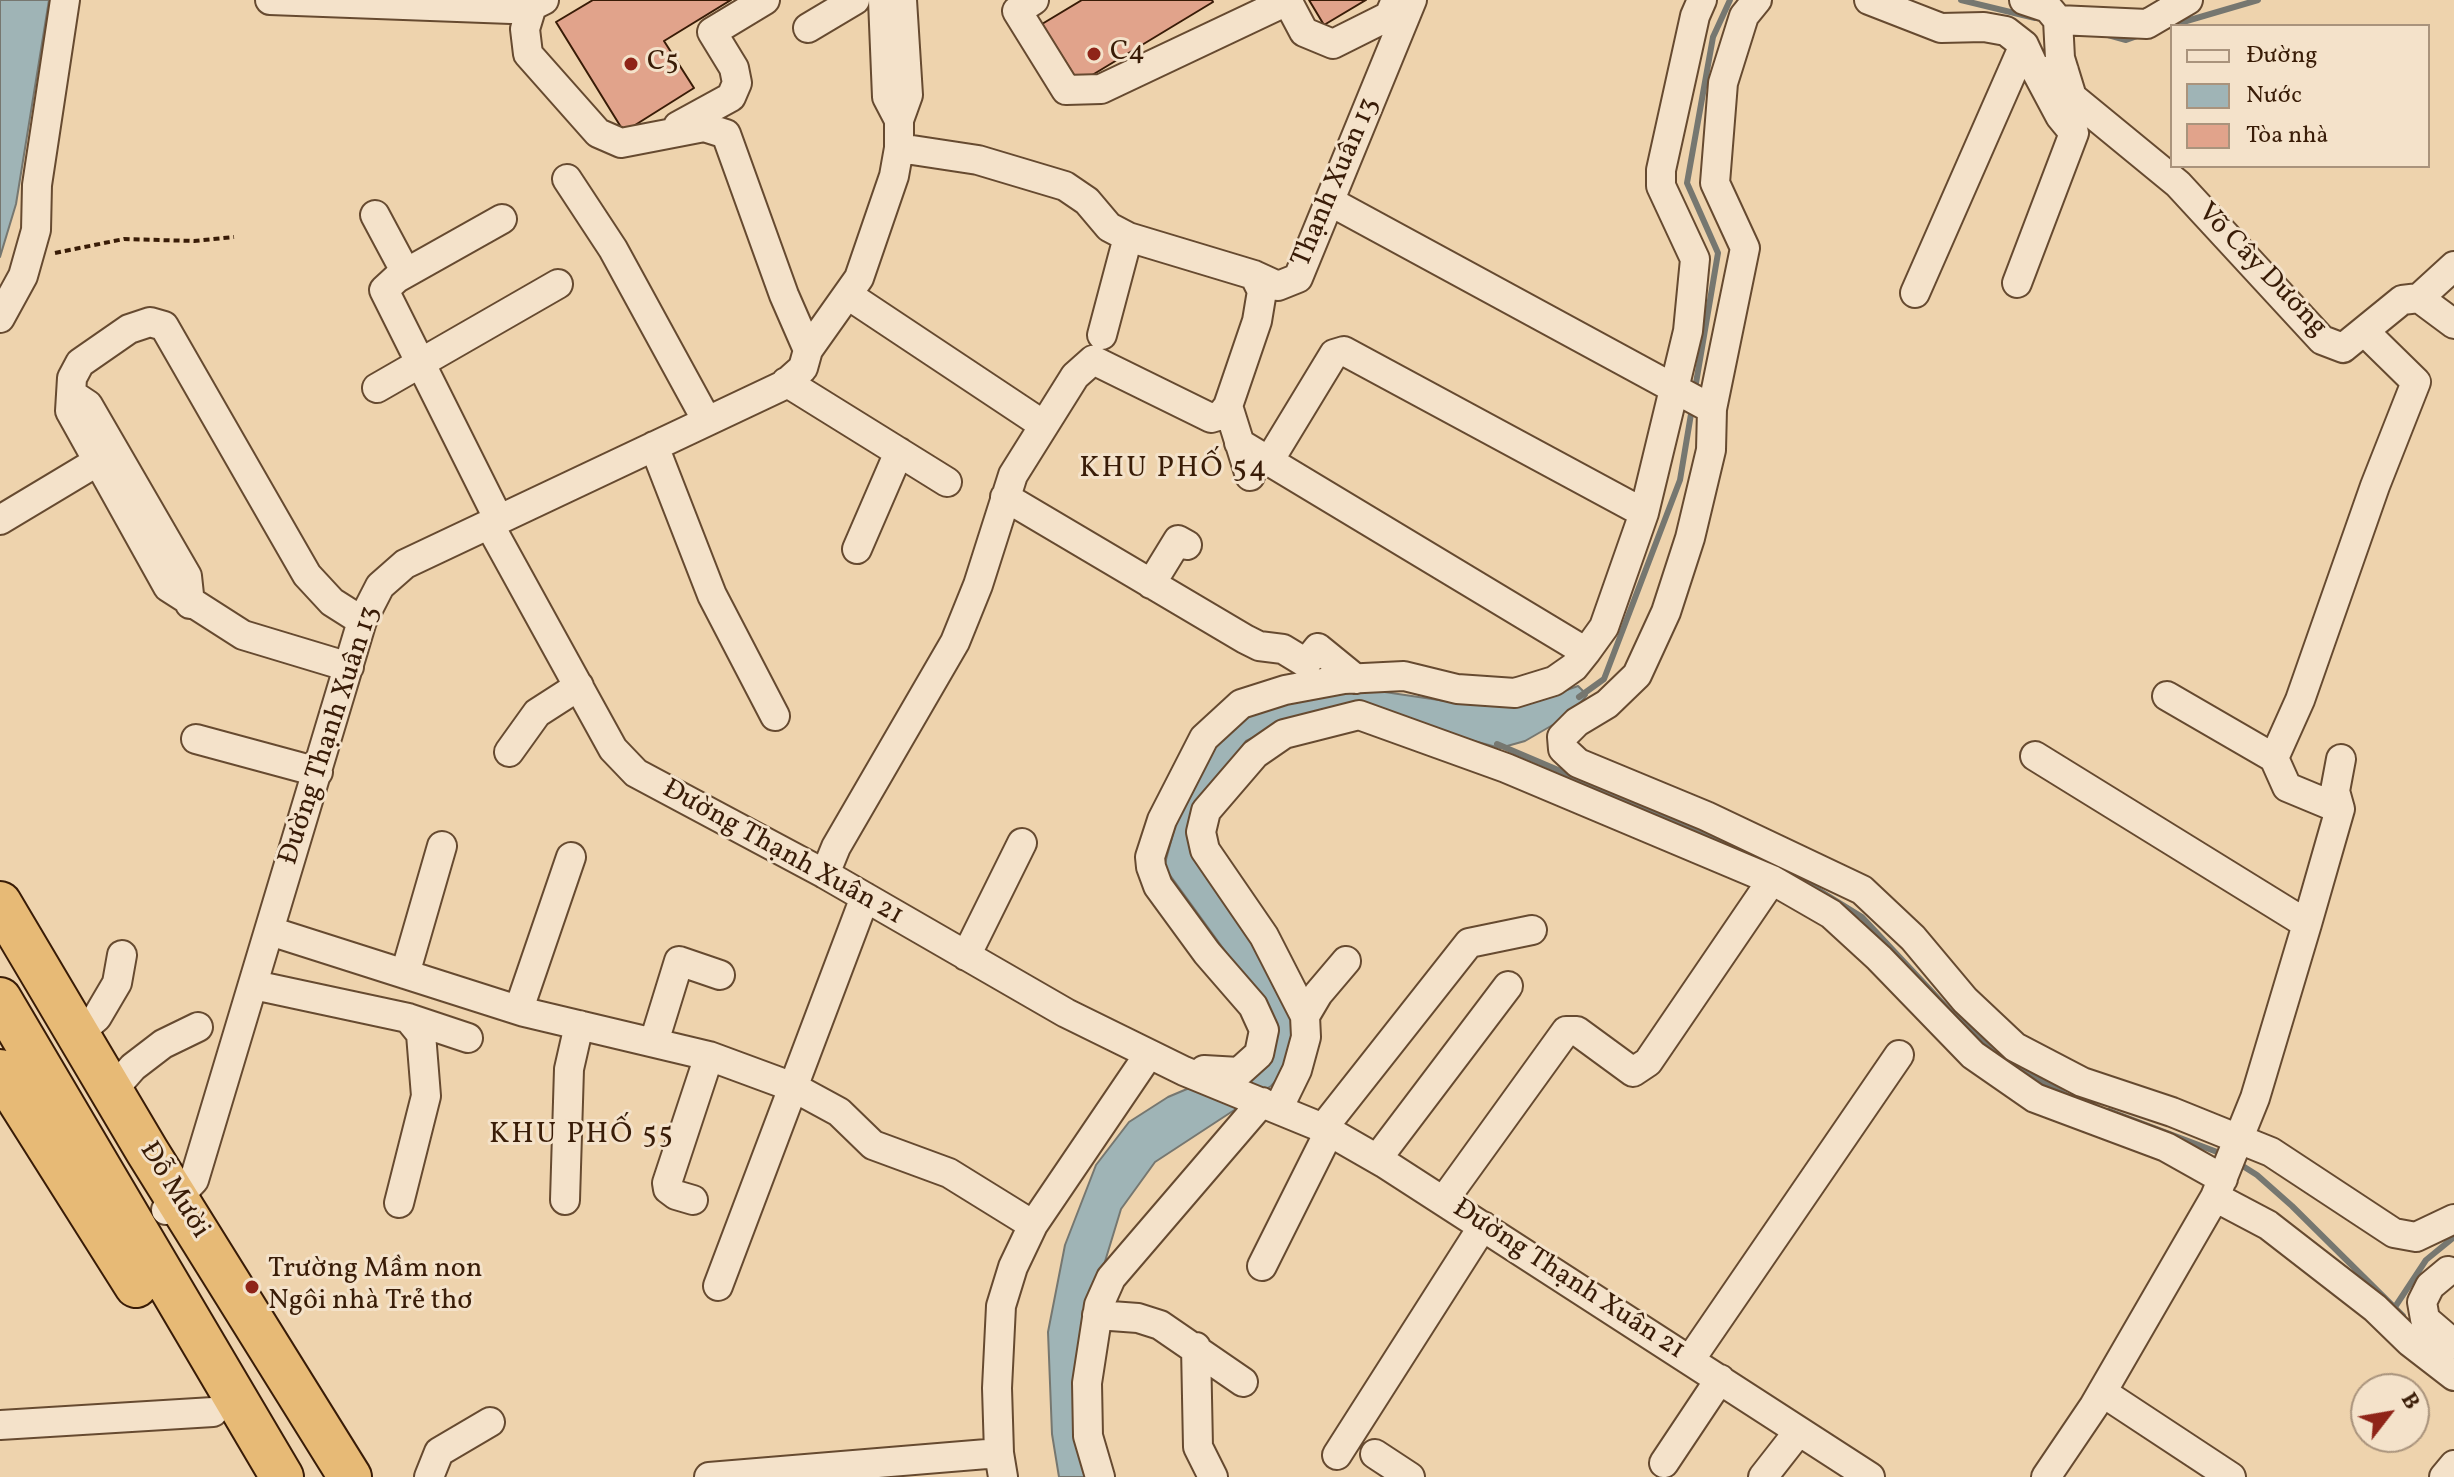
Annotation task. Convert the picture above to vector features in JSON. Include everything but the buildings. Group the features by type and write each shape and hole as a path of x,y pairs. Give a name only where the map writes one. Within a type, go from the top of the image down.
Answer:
{"highway":[{"name":"Đỗ Mười","path":"1,912 79,1033 171,1206 350,1477"},
{"name":"Đỗ Mười","path":"1,912 171,1206 321,1477"},
{"name":"Đỗ Mười","path":"0,999 224,1405 253,1477"},
{"name":"Đỗ Mười","path":"6,1094 224,1405 282,1477"}],"street":[{"path":"0,318 23,276 36,230 37,185 65,0"},
{"path":"270,0 511,9 538,3"},
{"path":"661,135 731,97 737,83 734,68 712,32 765,0"},
{"path":"808,28 855,0"},
{"path":"883,0 887,97 899,120"},
{"path":"808,350 859,278 894,176 899,148 899,120 908,95 902,0"},
{"path":"1034,0 1017,11 1066,90 1101,89 1287,0 1304,32 1333,44 1389,16 1396,0"},
{"name":"Thạnh Xuân 13","path":"899,148 978,160 1065,186 1087,201 1109,227 1128,237 1254,275 1278,286 1298,278 1412,0"},
{"path":"1180,1069 1189,1065 1219,1073 1239,1072 1259,1054 1264,1030 1253,1006 1207,953 1154,877 1150,857 1180,779 1204,738 1241,704 1285,690 1356,679 1404,676 1457,689 1515,693 1554,681 1574,667 1604,627 1644,513 1688,331 1695,259 1661,186 1661,170 1695,16 1702,0"},
{"path":"1757,0 1744,16 1723,83 1715,183 1745,248 1712,409 1711,450 1690,538 1655,639 1637,675 1607,704 1562,737 1563,749 1578,763 1706,816 1862,890 1913,938 1965,1000 2015,1047 2228,1166 2268,1225 2375,1308 2410,1342 2454,1376"},
{"path":"1869,0 1941,28 1984,27 2006,31 2053,67"},
{"path":"2017,283 2074,133 2060,116 2053,67 2058,20 2048,8 2024,0"},
{"path":"2058,20 2147,24 2188,0"},
{"path":"538,3 525,29 528,54 598,133 621,143 704,127 716,128 732,142 784,295 808,350"},
{"path":"1915,293 2024,45"},
{"name":"Võ Cây Dương","path":"2053,67 2072,97 2178,184 2322,340 2343,348 2366,333 2402,300 2419,298 2454,266"},
{"path":"567,179 613,249 707,421"},
{"path":"1331,202 1712,409"},
{"path":"375,215 406,273 502,219"},
{"path":"1102,335 1128,237"},
{"name":"Đường Thạnh Xuân 21","path":"406,273 384,290 494,522 579,686 613,749 636,773 825,874 1066,1013 1180,1069 1326,1130 1377,1159 1870,1477"},
{"path":"825,874 836,847 955,642 978,585 1013,475 1042,424 1075,376 1093,360 1211,418 1221,415 1228,406 1257,321 1262,291 1254,275"},
{"path":"377,388 558,284"},
{"path":"848,295 1042,424"},
{"path":"2419,298 2454,324"},
{"path":"349,667 243,635 190,604 168,587 105,457 70,411 72,378 80,363 129,329 150,322 164,326 307,575 332,602 362,621"},
{"path":"2274,758 2300,700 2375,486 2416,382 2366,333"},
{"name":"Đường Thạnh Xuân 13","path":"171,1206 194,1180 362,621 391,573 786,382 803,368 808,350"},
{"path":"1260,469 1334,354 1344,351 1644,513"},
{"path":"786,382 947,482"},
{"path":"1228,406 1239,443 1260,469 1586,652"},
{"path":"654,446 712,595 775,716"},
{"path":"857,549 899,452"},
{"path":"0,520 105,457"},
{"path":"1005,497 1259,646 1283,649 1306,663 1318,648 1356,679"},
{"path":"1151,584 1178,540 1187,545"},
{"path":"509,752 537,713 579,686"},
{"path":"2167,696 2274,758 2287,787 2340,809"},
{"path":"1100,1477 1088,1436 1087,1383 1097,1315 1111,1278 1297,1070 1306,1037 1305,1016 1264,936 1205,850 1201,832 1206,811 1255,754 1284,734 1359,715 1506,768 1772,880 1831,914 1879,958 1973,1055 2035,1098 2166,1147 2228,1166 2271,1152 2436,1258"},
{"path":"196,739 318,772"},
{"path":"2035,756 2307,924"},
{"path":"2046,1477 2102,1392 2228,1166 2255,1098 2340,809 2335,791 2341,759"},
{"path":"966,956 1022,843"},
{"path":"405,974 442,846"},
{"path":"524,1012 521,1003 571,857"},
{"path":"1444,1200 1566,1031 1577,1031 1633,1072 1648,1062 1772,880"},
{"path":"718,1286 865,897"},
{"path":"1262,1266 1326,1130 1469,943 1532,930"},
{"path":"270,931 524,1012 709,1056 793,1087 839,1112 873,1145 949,1173 1033,1225"},
{"path":"79,1033 97,1017 117,983 122,955"},
{"path":"654,1042 679,961 720,975"},
{"path":"1305,1016 1318,994 1346,961"},
{"path":"254,985 408,1018 468,1038"},
{"path":"1377,1159 1508,986"},
{"path":"399,1203 426,1096 421,1034 408,1018"},
{"path":"565,1200 569,1069 579,1025"},
{"path":"112,1091 133,1067 163,1044 198,1027"},
{"path":"709,1477 1001,1465 997,1388 1001,1306 1013,1267 1033,1225 1149,1054"},
{"path":"1690,1360 1899,1055"},
{"path":"693,1200 676,1195 668,1189 667,1183 709,1056"},
{"path":"2454,1219 2436,1258 2430,1286 2422,1302 2425,1319 2454,1344"},
{"path":"1337,1455 1483,1226"},
{"path":"1097,1315 1149,1320 1196,1347 1243,1382"},
{"path":"1196,1347 1198,1447 1213,1477"},
{"path":"1664,1463 1720,1379"},
{"path":"2102,1392 2231,1477"},
{"path":"0,1425 224,1405"},
{"path":"429,1477 439,1452 490,1422"},
{"path":"1763,1477 1799,1431"},
{"path":"1375,1454 1410,1477"},
{"path":"2444,1477 2454,1465"}],"path":[{"path":"28,257 124,239 194,241 234,237"}],"water":[{"path":"0,0 49,0 16,204 0,257"},
{"path":"1578,686 1587,695 1570,715 1525,741 1500,748 1380,716 1280,725 1246,741 1199,805 1257,948 1297,1018 1285,1071 1271,1086 1155,1162 1121,1209 1096,1291 1099,1477 1059,1477 1052,1434 1048,1332 1065,1245 1096,1165 1129,1122 1168,1097 1258,1059 1241,973 1164,867 1186,786 1222,737 1253,712 1299,695 1378,691 1459,703 1524,705"}],"waterway":[{"path":"1695,389 1718,253 1687,183 1713,37 1730,0"},
{"path":"1961,0 2035,18"},
{"path":"2176,24 2258,0"},
{"path":"2166,27 2170,26"},
{"path":"2108,35 2126,40 2140,35"},
{"path":"1579,697 1604,679 1680,480 1692,408"},
{"path":"1497,744 1737,846"},
{"path":"1783,868 1862,917 1995,1054 2068,1096"},
{"path":"2109,1111 2225,1155"},
{"path":"2238,1163 2257,1175 2292,1206 2403,1316"},
{"path":"2395,1307 2426,1260 2454,1237"}],"place":[{"name":"C4","path":"1094,54"},
{"name":"C5","path":"631,64"},
{"name":"Trường Mầm non Ngôi nhà Trẻ thơ","path":"252,1287"}],"district":[{"name":"KHU PHỐ 54","path":"1174,470"},
{"name":"KHU PHỐ 55","path":"582,1136"}]}
